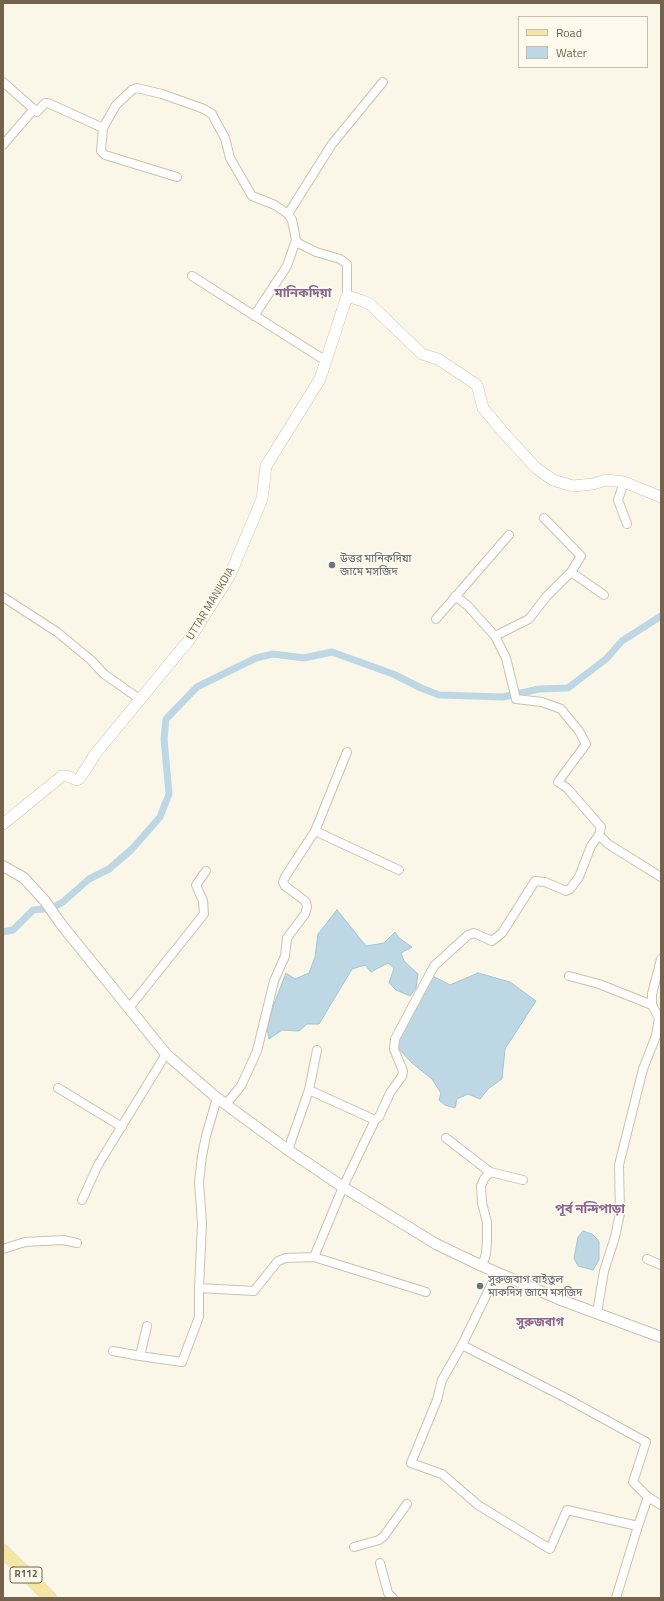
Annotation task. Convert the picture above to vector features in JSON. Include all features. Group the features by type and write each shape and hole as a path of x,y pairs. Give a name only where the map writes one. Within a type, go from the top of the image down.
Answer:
{"main road":[{"name":"UTTAR MANIKDIA","path":"3,824 62,776 67,776 77,780 80,778 96,753 189,640 230,575 262,499 266,466 320,379 347,296"},
{"path":"347,296 364,301 371,305 422,354 438,359 477,385 484,408 503,432 536,468 553,480 573,486 593,484 606,480 624,482 661,497"},
{"name":"R112","path":"3,1551 50,1598"}],"street":[{"path":"3,82 37,112 45,103 48,103 103,128"},
{"path":"288,214 332,144 383,82"},
{"path":"177,176 105,155 101,151 103,128 116,105 132,90 137,88 162,94 204,109 212,114 225,138 230,158 252,196 275,205 288,214 292,220 296,240 287,266 254,316"},
{"path":"3,145 34,109"},
{"path":"296,240 306,248 345,263 347,267 347,296"},
{"path":"192,276 326,361"},
{"path":"624,482 618,500 627,524"},
{"path":"495,636 529,619 546,597 571,572 581,556 544,518"},
{"path":"436,619 454,596 509,535"},
{"path":"571,572 604,595"},
{"path":"314,1257 342,1187 375,1120 379,1117 390,1093 402,1076 403,1071 394,1049 395,1039 434,966 468,935 477,934 492,941 502,933 535,881 545,882 566,892 570,889 579,877 591,846 599,835 602,827 567,788 558,782 586,744 579,731 561,709 542,702 516,699 506,658 495,636 467,605 454,596"},
{"path":"3,597 57,632 91,660 104,674 141,700"},
{"path":"226,1104 241,1086 257,1051 274,981 285,956 287,938 305,914 307,907 306,902 285,886 284,882 315,831 347,752"},
{"path":"315,831 399,870"},
{"path":"599,835 608,844 661,877"},
{"path":"3,866 24,878 45,901 61,924 166,1054 217,1098 288,1150 342,1187 436,1244 497,1273 661,1337"},
{"path":"129,1008 204,914 202,901 196,885 206,871"},
{"path":"597,1313 604,1271 615,1237 620,1213 619,1165 643,1069 656,1036 659,1018 652,1005 652,994 661,959"},
{"path":"569,976 599,984 652,1005"},
{"path":"288,1150 309,1090 317,1050"},
{"path":"82,1200 98,1165 166,1054"},
{"path":"58,1088 122,1127"},
{"path":"309,1090 375,1120"},
{"path":"113,1351 182,1362 199,1317 202,1224 199,1182 202,1156 217,1098"},
{"path":"446,1138 490,1172 523,1180"},
{"path":"482,1266 486,1254 487,1222 482,1203 481,1186 484,1179 490,1172"},
{"path":"3,1249 25,1242 63,1240 77,1243"},
{"path":"199,1288 254,1291 278,1261 286,1258 314,1257 426,1292"},
{"path":"647,1259 661,1265"},
{"path":"497,1273 462,1345 442,1380 437,1400 411,1463 442,1474 478,1505 550,1549 567,1510 638,1526"},
{"path":"140,1356 147,1326"},
{"path":"462,1345 564,1397 646,1442 633,1482 648,1496 661,1505"},
{"path":"616,1598 648,1496"},
{"path":"354,1547 379,1540 384,1536 407,1504"},
{"path":"380,1563 388,1593 393,1598"}],"water":[{"path":"337,910 366,946 384,943 395,932 399,938 412,947 401,953 404,961 418,974 416,988 410,996 396,990 389,983 394,968 388,963 371,972 365,965 352,969 319,1024 307,1024 299,1031 282,1030 269,1039 267,1028 274,1004 286,973 295,979 309,973 315,957 318,934"},
{"path":"478,973 510,982 536,1001 505,1049 502,1079 489,1088 480,1099 468,1094 457,1099 455,1108 445,1105 439,1100 441,1093 432,1079 412,1063 398,1048 396,1040 433,976 450,985"},
{"path":"583,1231 592,1234 599,1241 599,1260 593,1270 578,1266 574,1258 578,1237"}],"waterway":[{"path":"3,932 13,930 33,910 52,908 63,902 89,879 109,869 132,849 160,817 169,794 164,739 166,719 197,687 256,658 273,654 304,658 332,652 393,674 439,695 503,697 539,689 568,688 606,659 622,641 661,616"}],"place":[{"name":"উত্তর মানিকদিয়া জামে মসজিদ","path":"332,565"},
{"name":"সুরুজবাগ বাইতুল মাকদিস জামে মসজিদ","path":"480,1286"}],"district":[{"name":"মানিকদিয়া","path":"303,294"},
{"name":"পূর্ব নন্দিপাড়া","path":"590,1210"},
{"name":"সুরুজবাগ","path":"540,1323"}]}
